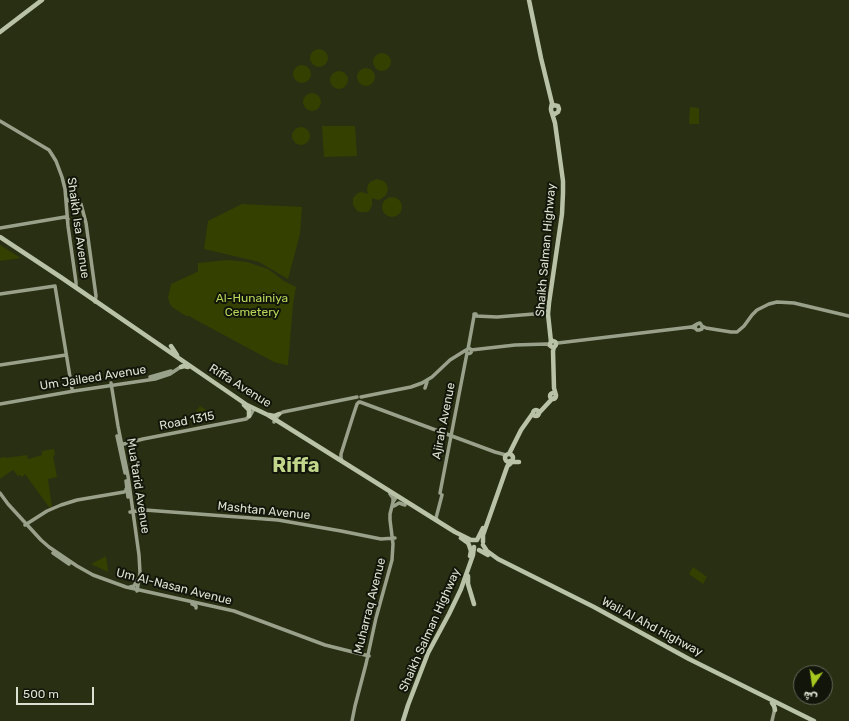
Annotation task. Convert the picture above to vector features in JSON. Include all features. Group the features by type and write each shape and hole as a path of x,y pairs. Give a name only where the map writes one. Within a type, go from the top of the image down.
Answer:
{"main road":[{"path":"0,31 38,0"},
{"path":"0,31 42,0"},
{"name":"Shaikh Salman Highway","path":"531,1 543,57 556,106"},
{"name":"Shaikh Salman Highway","path":"531,1 541,58 552,103 551,110 555,123 563,181 563,201 547,310 553,344"},
{"path":"553,106 556,106 559,109 555,114 551,110 553,106"},
{"name":"Shaikh Salman Highway","path":"483,544 483,532 508,457 521,430 551,400 553,396 551,306 566,202 563,158 557,118 558,112"},
{"path":"559,152 561,152 563,158"},
{"name":"Riffa Avenue","path":"0,238 96,301 253,411 268,415 390,494 396,500 419,510 455,532 472,540 480,540 483,544"},
{"name":"Riffa Avenue","path":"0,238 96,301 253,411 277,422 336,458 396,500 405,504 451,533 470,542 476,548"},
{"path":"162,347 165,348 170,345 183,363"},
{"path":"268,415 272,416 280,414 277,422"},
{"name":"Shaikh Salman Highway","path":"404,721 431,654 457,603 468,576 476,553 476,540 483,532 506,469 508,457"},
{"path":"506,469 512,463 519,462"},
{"path":"468,538 475,538 483,532 486,546 494,556"},
{"path":"461,538 468,543 471,554 467,570"},
{"path":"476,548 483,544"},
{"name":"Wali Al Ahd Highway","path":"483,544 485,549 494,556 622,624 627,622"},
{"name":"Shaikh Salman Highway","path":"404,721 408,705 428,653 461,589 476,548"},
{"name":"Wali Al Ahd Highway","path":"476,548 498,562 619,621 623,620 627,622 707,667 716,669 719,673 776,706 814,721"},
{"path":"473,559 477,553 485,553"},
{"path":"468,576 468,583 474,598 474,604"},
{"name":"Wali Al Ahd Highway","path":"606,616 657,645 776,706 809,721"},
{"path":"698,665 711,671 714,668"}],"street":[{"name":"Shaikh Isa Avenue","path":"0,120 51,152 56,161 65,189 76,285 74,286"},
{"path":"65,196 71,202 81,204 85,217 96,301"},
{"path":"67,208 68,204 71,202"},
{"path":"0,227 65,217 68,214"},
{"path":"0,227 65,217 68,219"},
{"path":"0,294 55,286 71,389"},
{"path":"359,400 422,383 432,377 450,360 469,351 516,345 553,344 694,327 698,323 701,324 702,327 706,328 737,332 757,310 768,304 777,302 794,303 849,316"},
{"name":"Ajirah Avenue","path":"432,518 435,517 476,316 547,312"},
{"path":"694,327 694,334"},
{"path":"342,462 340,458 341,454 351,420 359,400 366,397 418,386 428,382 453,359 469,351"},
{"name":"Ajirah Avenue","path":"452,435 466,359 469,351"},
{"path":"0,364 66,355"},
{"path":"461,355 466,359"},
{"name":"Um Jaileed Avenue","path":"0,403 57,393 71,389 121,384 162,377 171,374 183,363"},
{"name":"Um Jaileed Avenue","path":"0,403 71,389 158,376 171,371 183,363"},
{"path":"418,386 425,388 428,382"},
{"name":"Mua'tarid Avenue","path":"111,384 130,489 138,556 138,582"},
{"path":"102,386 108,387 111,390 114,386 121,384"},
{"path":"280,414 352,399 359,400 508,457"},
{"path":"336,458 340,455 359,400"},
{"name":"Road 1315","path":"122,443 233,421 246,420 253,411"},
{"name":"Mua'tarid Avenue","path":"122,443 128,498 135,525 140,559 137,590"},
{"path":"124,492 126,490 126,482"},
{"path":"124,492 127,493 128,498"},
{"path":"26,524 48,511 77,500 124,492"},
{"path":"0,494 40,542 56,557 58,554 71,564 75,565"},
{"name":"Ajirah Avenue","path":"439,523 436,518 440,494"},
{"name":"Muharraq Avenue","path":"353,721 355,706 392,560 394,539 390,516 391,509 396,500"},
{"name":"Muharraq Avenue","path":"353,721 379,610 394,564 395,550 392,517 396,500"},
{"path":"131,504 135,509 140,511 135,515 135,525"},
{"name":"Mashtan Avenue","path":"132,513 140,511 165,510 278,520 323,527 379,539"},
{"path":"42,511 48,511"},
{"name":"Mashtan Avenue","path":"140,511 290,523 385,540 394,539"},
{"path":"226,516 232,513 236,517"},
{"name":"Um Al-Nasan Avenue","path":"26,524 29,525 30,528 49,547 75,565 103,579 126,587 192,604 197,607 238,615 309,642 368,656"},
{"path":"385,540 391,536 392,532"},
{"path":"385,540 392,542 393,548"},
{"name":"Um Al-Nasan Avenue","path":"56,557 101,580 137,590 244,614 330,648"},
{"path":"140,559 144,564 140,571"},
{"path":"126,587 134,586 138,582 140,588 146,591"},
{"path":"197,607 199,604 216,607"},
{"path":"234,612 240,610 244,614"},
{"path":"366,664 361,655 366,653 369,649"},
{"path":"773,721 776,706"}],"green space":[{"path":"315,49 323,49 328,54 326,65 323,67 315,67 310,62 310,54"},
{"path":"378,53 386,53 391,58 389,69 386,71 378,71 373,66 373,58"},
{"path":"298,65 306,65 311,70 309,81 306,83 298,83 293,78 293,70"},
{"path":"362,68 370,68 375,73 373,84 370,86 362,86 357,81 357,73"},
{"path":"335,71 343,71 348,76 346,87 343,89 335,89 330,84 330,76"},
{"path":"308,93 316,93 321,98 319,109 316,111 308,111 303,106 303,98"},
{"path":"690,107 699,108 699,124 689,124"},
{"path":"322,126 355,126 357,156 324,157"},
{"path":"297,127 305,127 310,132 308,143 305,145 297,145 292,140 292,132"},
{"path":"377,179 386,183 388,189 386,195 378,200 372,198 372,205 369,211 357,211 353,205 353,198 358,193 362,192 368,194 368,185 370,182"},
{"path":"392,197 399,200 402,207 399,214 392,217 385,214 382,207 385,200"},
{"path":"242,204 302,207 300,234 288,279 259,262 204,249 208,221"},
{"path":"0,245 21,258 0,261"},
{"name":"Al-Hunainiya Cemetery","path":"228,260 247,262 268,269 284,281 296,287 293,304 288,365 274,362 189,316 186,316 170,304 168,298 171,284 197,272 198,263"},
{"path":"200,406 212,415 191,419"},
{"path":"54,449 55,455 53,456 57,477 48,479 52,507 49,507 25,474 22,477 20,475 18,476 13,470 0,479 0,458 27,455 28,459 42,455 42,451"},
{"path":"106,556 108,572 91,564"},
{"path":"693,567 707,577 703,584 689,574"}],"district":[{"name":"Riffa","path":"296,466"}]}
